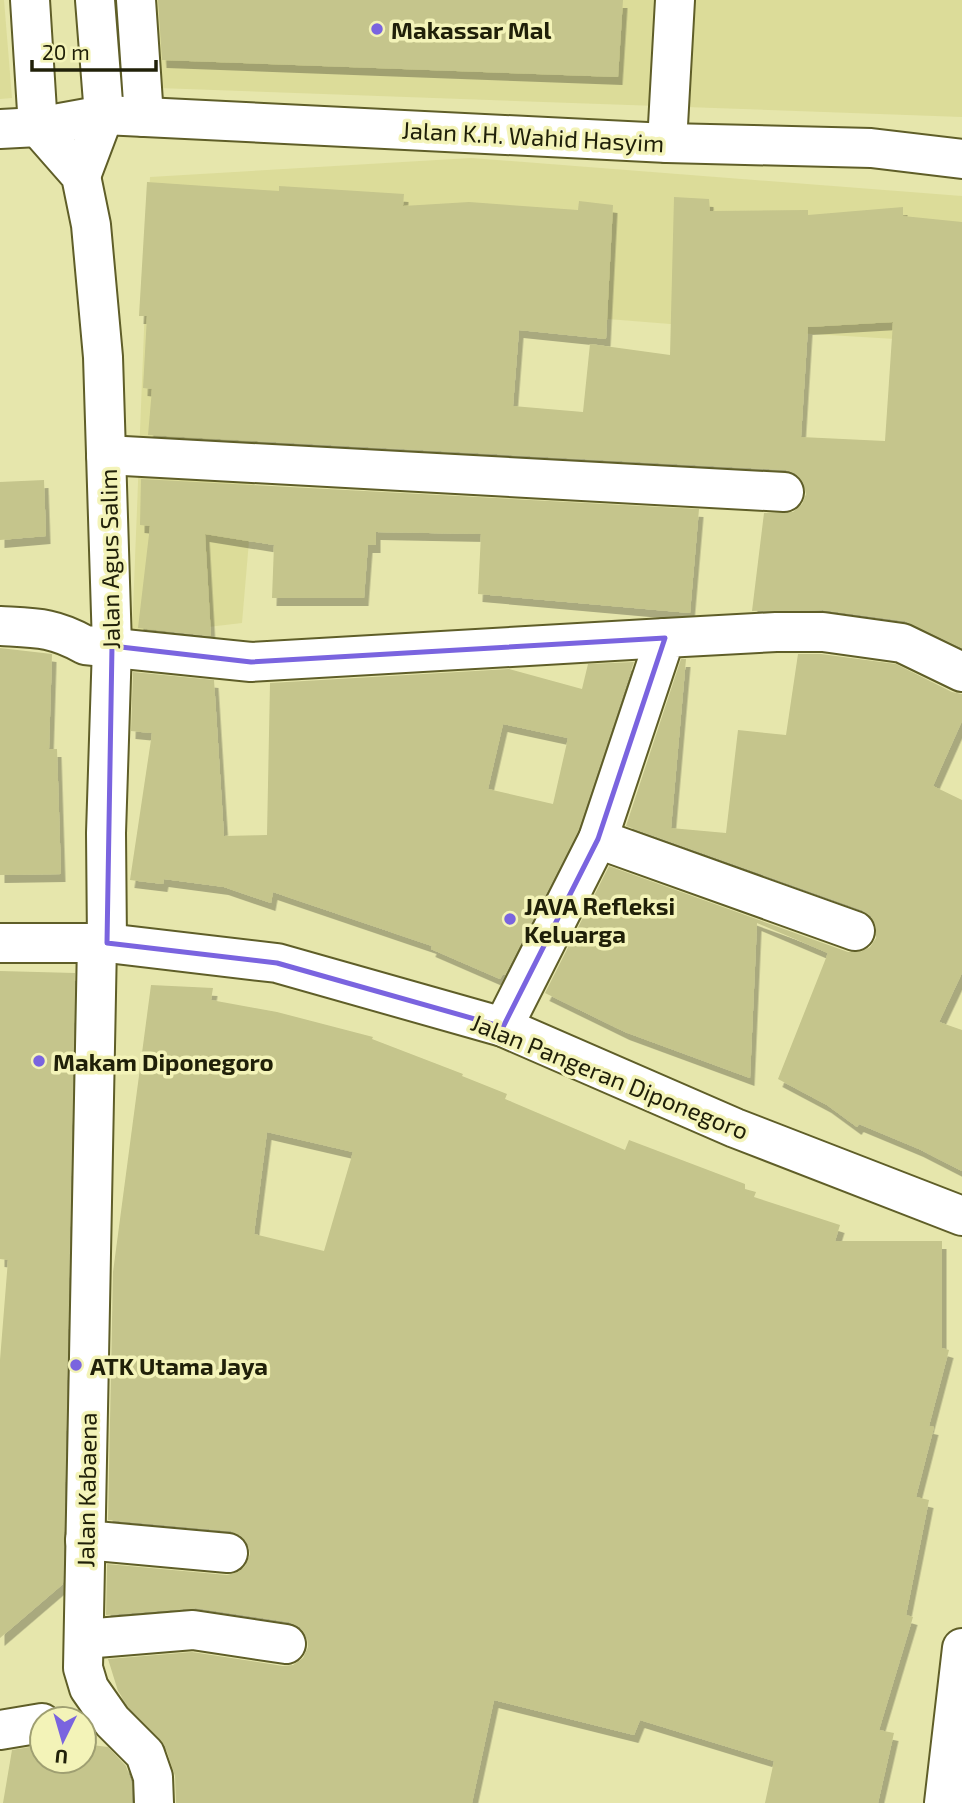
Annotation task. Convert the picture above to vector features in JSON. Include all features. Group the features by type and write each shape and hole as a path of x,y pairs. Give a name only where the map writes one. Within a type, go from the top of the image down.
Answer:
{"street":[{"path":"30,0 38,127 81,176 104,115 94,0"},
{"path":"135,0 144,117"},
{"path":"667,143 675,0"},
{"name":"Jalan K.H. Wahid Hasyim","path":"0,129 38,127 104,115 667,143 871,148 962,159"},
{"name":"Jalan Agus Salim","path":"81,176 91,225 103,357 106,455 99,646 106,833 102,943"},
{"path":"106,455 784,492"},
{"path":"0,626 46,628 99,646 251,662 776,632 823,632 902,643 962,672"},
{"path":"503,1027 598,839 665,638"},
{"path":"598,839 855,931"},
{"name":"Jalan Pangeran Diponegoro","path":"0,943 102,943 277,963 503,1027 735,1128 962,1216"},
{"name":"Jalan Kabaena","path":"94,1705 83,1668 102,943"},
{"path":"85,1540 228,1553"},
{"path":"84,1640 193,1630 286,1644"},
{"path":"944,1803 962,1648"},
{"name":"Jalan Kabaena","path":"98,1721 145,1754 151,1765 154,1803"},
{"path":"0,1730 28,1725"}],"highlighted area":[{"path":"665,638 598,839 503,1027 277,963 107,943 112,646 251,662"}],"shaded area":[{"path":"0,0 4,0 12,98 0,99"},
{"path":"93,0 962,0 962,117 102,86"},
{"path":"471,158 962,196 962,343 745,330 458,307 268,319 242,623 132,636 150,177"}],"building":[{"name":"Makassar Mal","path":"158,0 623,0 618,77 162,60"},
{"path":"147,182 279,191 279,186 404,194 403,206 469,202 578,210 579,201 613,205 606,339 519,330 513,406 583,412 590,344 670,355 674,197 709,199 710,211 808,210 808,215 903,207 903,216 962,222 962,648 905,621 823,610 752,611 764,513 793,512 802,504 806,494 803,482 795,473 786,470 148,435 152,389 143,388 147,316 139,316","holes":["893,322 885,441 801,437 808,327"]},
{"path":"141,479 699,509 690,613 478,594 481,534 376,532 376,545 368,545 364,598 272,598 274,545 205,534 211,636 138,628 150,526 140,525"},
{"path":"44,480 46,536 0,540 0,482"},
{"path":"0,648 52,654 49,749 57,749 61,874 0,875"},
{"path":"798,654 821,654 896,664 952,692 962,694 962,721 933,786 962,800 962,973 939,1022 962,1030 962,1171 919,1149 859,1124 857,1127 827,1105 778,1079 828,953 757,923 750,1078 625,1032 545,993 609,866 848,952 860,952 870,947 876,938 876,926 871,916 862,910 626,826 681,659 686,659 671,828 726,833 738,730 786,735"},
{"path":"634,662 578,831 505,975 500,979 431,949 432,946 273,892 271,903 224,887 164,879 163,884 130,880 152,733 131,731 133,672 214,680 224,836 267,835 270,683 509,669 582,689 588,664","holes":["503,724 568,738 553,804 488,789"]},
{"path":"0,971 75,973 63,1584 0,1638 0,1360 8,1260 0,1259"},
{"path":"151,985 213,988 211,1000 277,1012 373,1037 372,1039 463,1074 462,1076 507,1094 505,1099 625,1150 629,1140 745,1184 745,1189 756,1192 754,1197 840,1225 835,1241 942,1241 942,1348 949,1350 929,1426 934,1427 916,1497 929,1500 906,1615 913,1617 879,1730 894,1733 878,1803 765,1803 774,1761 640,1720 634,1735 494,1700 472,1803 176,1803 175,1776 165,1746 118,1691 108,1659 192,1652 283,1666 293,1665 303,1658 308,1647 307,1637 300,1627 289,1622 196,1608 106,1615 107,1564 227,1575 238,1572 245,1566 250,1554 248,1544 241,1536 231,1531 108,1520 113,1272","holes":["267,1132 353,1152 324,1251 254,1234"]},
{"path":"98,1746 108,1747 126,1766 131,1781 132,1803 3,1803 12,1750 28,1747 28,1775 98,1775"}],"place":[{"name":"Makassar Mal","path":"377,29"},
{"name":"JAVA Refleksi Keluarga","path":"510,919"},
{"name":"Makam Diponegoro","path":"39,1061"},
{"name":"ATK Utama Jaya","path":"76,1365"}]}
